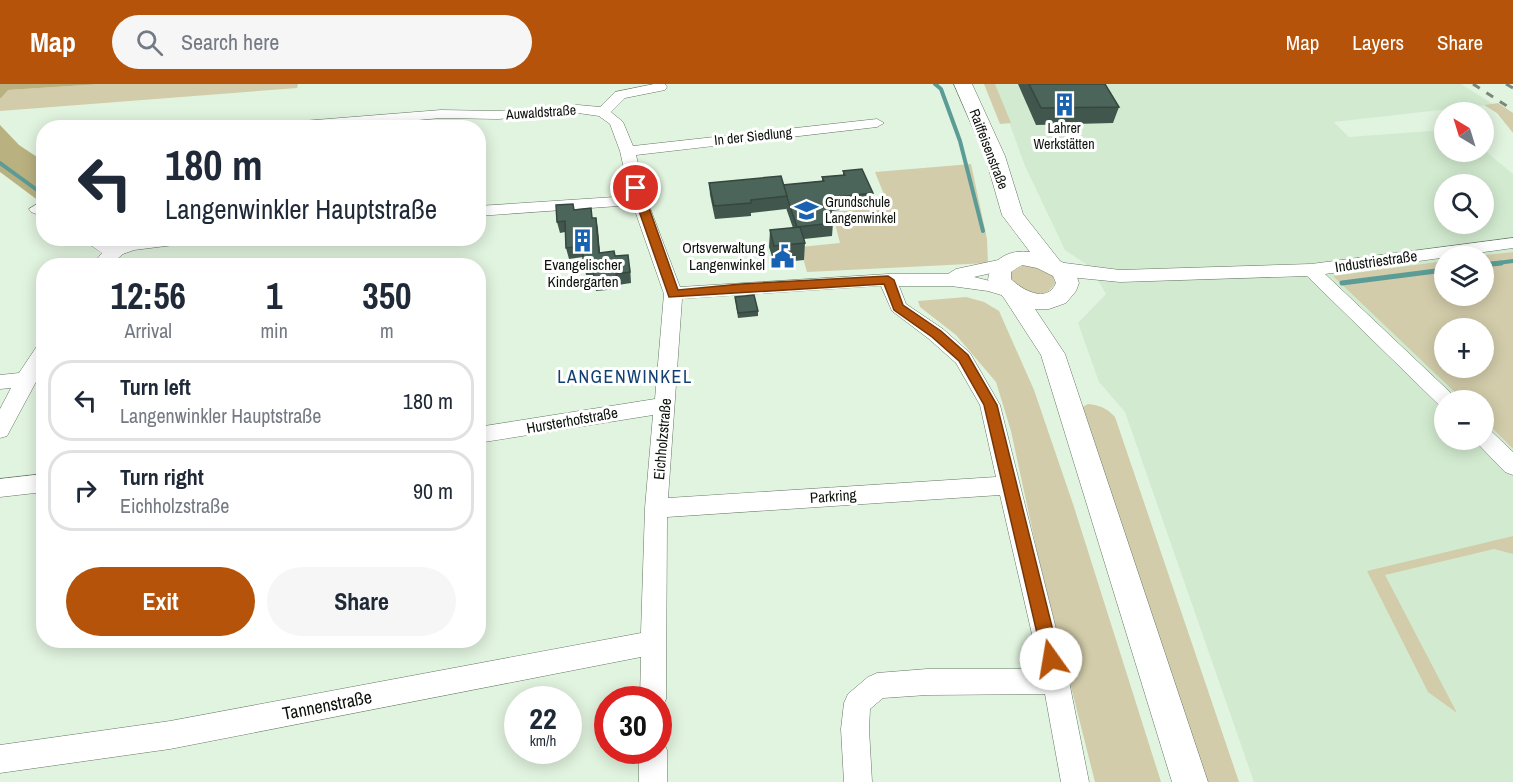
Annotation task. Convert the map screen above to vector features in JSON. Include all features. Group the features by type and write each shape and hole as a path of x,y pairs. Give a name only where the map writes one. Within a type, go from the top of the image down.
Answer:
{"street":[{"name":"Raiffeisenstraße","path":"963,84 994,156 1013,215 1066,279 1062,293"},
{"path":"628,151 616,122 603,112 620,95 660,87"},
{"name":"Auwaldstraße","path":"366,120 441,114 498,115 578,109 603,112"},
{"name":"In der Siedlung","path":"628,151 877,123"},
{"name":"Eichholzstraße","path":"628,151 639,200 673,294 656,508 653,686"},
{"path":"486,210 639,200"},
{"name":"Raiffeisenstraße","path":"1010,292 999,280 998,275 1005,263 1013,215"},
{"name":"Industriestraße","path":"1054,266 1069,271 1120,276 1311,270 1513,243"},
{"path":"103,246 114,252"},
{"path":"104,258 131,246"},
{"path":"941,280 1028,258 1054,266"},
{"name":"Industriestraße","path":"1311,270 1436,390"},
{"name":"Industriestraße","path":"1062,293 1120,276"},
{"path":"888,280 898,307 936,334 963,358 990,405 1056,681 1075,782"},
{"path":"673,294 888,280 941,280 994,286 1041,301 1062,293"},
{"path":"1010,292 1053,354 1190,782"},
{"path":"1053,354 1054,305 1062,293"},
{"path":"0,430 36,363"},
{"path":"0,382 25,380"},
{"name":"Hursterhofstraße","path":"486,434 665,405"},
{"path":"1494,447 1513,466"},
{"path":"0,488 36,484"},
{"name":"Parkring","path":"656,508 1010,485"},
{"name":"Tannenstraße","path":"0,759 170,735 653,643"},
{"path":"858,782 855,729 857,703 877,686 927,682 1056,681"},
{"path":"653,764 653,782"}],"shaded area":[{"path":"0,84 101,84 8,90 0,99"},
{"path":"101,84 298,84 297,88 0,111 0,99 7,90"},
{"path":"984,84 995,84 1011,123 1000,124"},
{"path":"995,84 1461,84 1490,102 1434,102 1434,111 1334,122 1349,137 1434,131 1434,162 1494,162 1494,158 1513,174 1513,252 1494,254 1494,246 1434,246 1434,262 1334,276 1434,372 1434,378 1440,378 1453,390 1434,390 1434,450 1494,450 1494,430 1513,449 1513,782 1254,782 1125,412 1099,382 1078,323 1106,294 1090,267 1065,250 1025,166"},
{"path":"1498,103 1513,113 1513,133 1494,111 1494,104"},
{"path":"0,125 19,145 36,156 36,199 0,172"},
{"path":"971,164 987,239 988,263 807,272 800,247 840,243 832,212 889,207 875,172"},
{"path":"1513,252 1513,449 1494,430 1494,390 1453,390 1440,378 1494,378 1494,318 1434,318 1434,372 1333,276 1434,262 1434,306 1494,306 1494,254"},
{"path":"1027,264 1052,274 1055,283 1045,293 1032,293 1009,279 1010,270"},
{"path":"966,297 984,302 999,311 1034,390 1074,507 1161,782 1095,782 1038,556 1011,431 996,382 956,335 920,307 918,301"},
{"path":"1088,404 1103,408 1115,417 1239,782 1203,782 1121,521 1081,408"},
{"path":"1513,536 1513,554 1494,549 1385,575 1457,713 1428,692 1367,571"}],"building":[{"path":"1029,84 1105,84 1119,107 1041,108"},
{"path":"862,169 873,193 829,198 832,208 828,209 833,223 797,227 783,185 824,181 822,177 845,175 843,171"},
{"path":"781,176 787,196 751,200 751,203 714,206 709,183"},
{"path":"573,204 574,210 591,208 592,218 596,218 599,253 614,251 615,256 628,255 630,272 616,274 617,278 594,280 593,263 583,264 583,246 566,248 565,221 557,222 556,205"},
{"path":"800,227 805,243 774,246 770,230"},
{"path":"754,295 758,311 738,313 735,297"}],"waterway":[{"path":"935,84 941,89 960,141 983,231"},
{"path":"0,163 36,189"},
{"path":"1494,263 1513,261"},
{"path":"1494,264 1501,263"},
{"path":"1342,283 1434,271"}],"railway":[{"path":"1473,84 1513,110"},
{"path":"1506,84 1513,88"}],"place":[{"name":"Lahrer Werkstätten","path":"1064,104"},
{"name":"Grundschule Langenwinkel","path":"807,210"},
{"name":"Evangelischer Kindergarten","path":"583,240"},
{"name":"Ortsverwaltung Langenwinkel","path":"783,256"}],"district":[{"name":"LANGENWINKEL","path":"625,376"}],"route":[{"path":"636,188 673,294 888,280 898,307 936,334 963,358 990,405 1051,659"}]}
